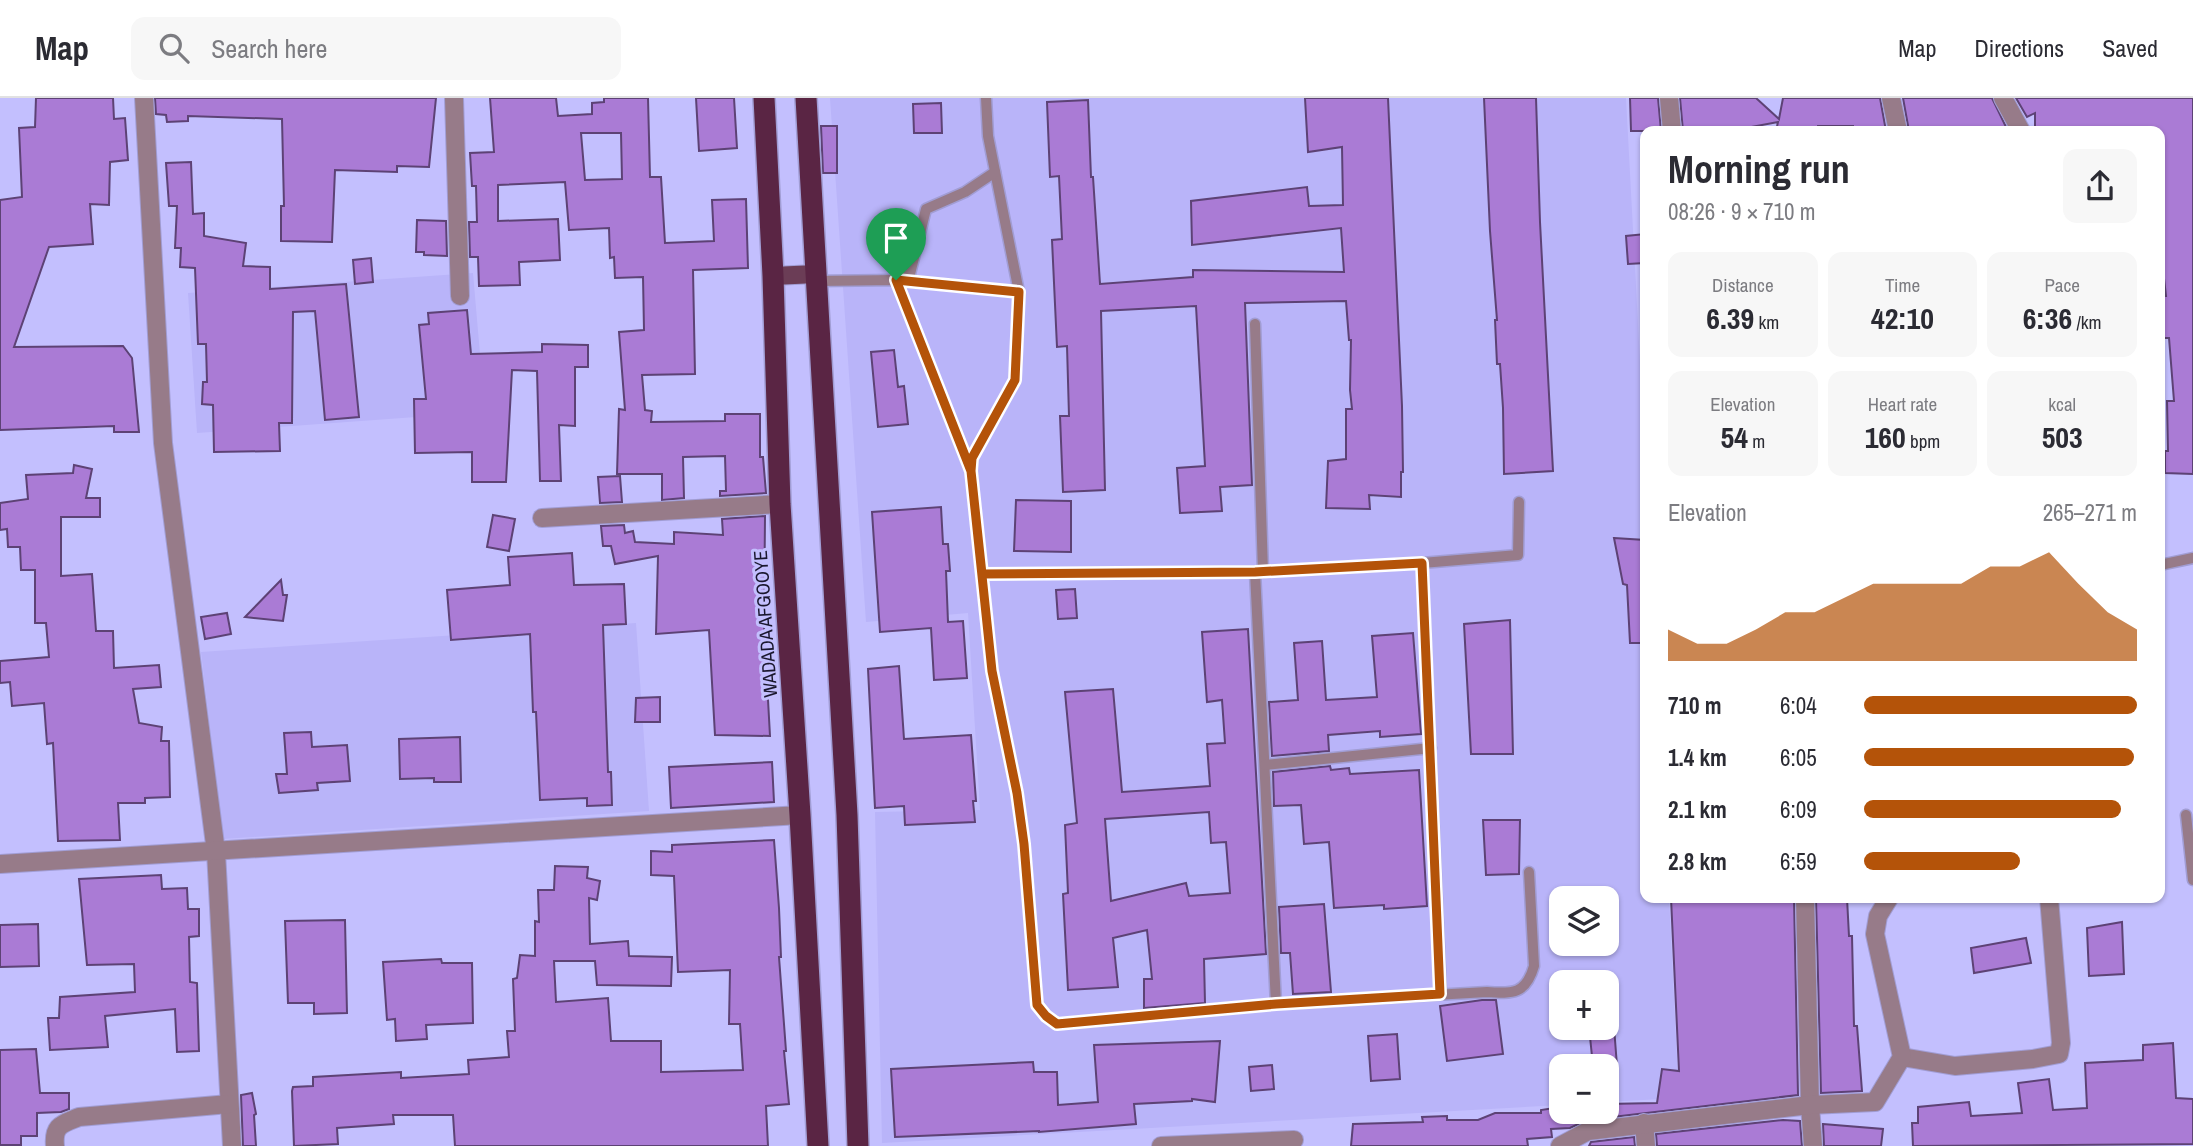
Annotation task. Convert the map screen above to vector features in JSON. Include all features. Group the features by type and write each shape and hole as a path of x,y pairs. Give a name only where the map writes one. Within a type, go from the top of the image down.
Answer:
{"highway":[{"name":"WADADA AFGOOYE","path":"764,98 780,504 818,1146"},
{"path":"806,98 847,815 858,1146"}],"main road":[{"path":"773,276 817,278"}],"street":[{"path":"144,98 163,443 216,852 232,1146"},
{"path":"454,98 460,296"},
{"path":"1669,98 1672,126"},
{"path":"1891,98 1897,126"},
{"path":"2003,98 2018,126"},
{"path":"541,518 780,504"},
{"path":"0,864 800,815"},
{"path":"1805,903 1810,1105 1814,1146"},
{"path":"1560,1146 1588,1131 1644,1123 1810,1105 1875,1102 1902,1056 1875,934 1878,916 1886,903"},
{"path":"1902,1056 1955,1066 2059,1054 2061,1043 2049,903"},
{"path":"55,1146 54,1134 58,1126 79,1117 229,1104"},
{"path":"1644,1123 1646,1146"},
{"path":"1161,1146 1294,1140"}],"lane":[{"path":"986,98 988,136 1019,292 1015,380 972,458 971,471 992,671 1021,819 1037,1005 1057,1024 1276,1004 1440,994 1508,993 1521,989 1530,981 1534,966 1529,872"},
{"path":"896,280 910,274 926,209 965,192 995,172"},
{"path":"817,278 896,280 1019,292"},
{"path":"896,280 971,471"},
{"path":"1255,324 1259,572 1276,1004"},
{"path":"982,574 1259,572 1518,555 1519,502"},
{"path":"2165,564 2193,558"},
{"path":"1422,563 1440,994"},
{"path":"1265,765 1431,748"},
{"path":"2186,815 2193,880"}],"shaded area":[{"path":"830,98 1626,98 1640,362 1640,903 1669,903 1679,1098 1619,1101 1619,1054 1549,1054 1549,1106 882,1143 875,812 980,810 968,613 866,622"},
{"path":"473,273 485,412 197,433 188,293"},
{"path":"636,623 649,811 223,839 201,652"}],"building":[{"path":"36,98 113,98 114,119 125,118 128,160 110,162 109,205 90,204 93,244 49,247 14,347 123,346 132,358 139,432 114,432 114,426 0,430 0,200 22,197 19,128 35,127"},
{"path":"155,98 436,98 429,167 397,166 397,172 335,170 332,242 281,241 281,206 284,206 282,119 188,116 188,121 167,122 166,115 156,114"},
{"path":"490,98 556,98 558,116 592,114 592,103 604,102 604,98 648,98 650,177 661,177 665,243 714,241 712,200 746,199 748,268 693,270 695,374 642,375 645,410 652,411 651,422 725,421 725,414 760,414 760,457 763,457 766,493 720,496 720,491 726,491 725,456 683,457 684,498 662,500 662,474 617,474 619,409 625,410 619,332 644,330 643,277 615,278 614,257 610,258 609,228 569,230 565,182 498,185 498,221 558,219 560,260 519,262 520,285 479,286 478,257 470,257 469,222 477,222 476,186 472,186 470,153 494,152","holes":["581,133 621,133 622,179 585,180"]},
{"path":"696,98 734,98 737,148 699,151"},
{"path":"1305,98 1388,98 1402,406 1401,497 1369,495 1370,509 1326,508 1328,461 1346,459 1346,409 1352,409 1351,340 1346,301 1245,303 1252,485 1220,487 1222,511 1180,513 1177,468 1205,466 1196,306 1101,311 1105,490 1063,492 1060,416 1069,416 1067,346 1057,347 1052,240 1062,239 1059,176 1050,177 1047,102 1088,100 1100,284 1193,277 1193,270 1344,272 1341,228 1192,245 1191,201 1307,187 1309,206 1343,205 1342,147 1308,152"},
{"path":"1484,98 1536,98 1553,471 1504,474 1503,408 1500,364 1497,364 1497,320"},
{"path":"1630,98 1658,98 1661,126 1640,126 1640,131 1631,131"},
{"path":"1680,98 1756,98 1779,119 1783,98 1880,98 1885,126 1777,126 1778,122 1757,126 1683,126"},
{"path":"1903,98 1992,98 2006,126 1908,126"},
{"path":"2016,98 2193,98 2193,474 2165,473 2165,451 2168,451 2167,401 2174,401 2169,338 2165,338 2165,126 2035,126 2035,113 2027,117"},
{"path":"941,103 942,133 914,133 913,104"},
{"path":"821,126 837,126 837,173 823,173"},
{"path":"191,162 193,214 204,213 204,236 246,243 243,266 270,267 270,289 346,284 359,417 325,420 315,311 293,312 292,423 279,423 280,451 214,452 213,405 202,404 203,382 207,382 206,344 198,344 195,268 180,267 181,248 175,248 177,206 169,206 166,163"},
{"path":"417,220 446,221 447,256 416,252"},
{"path":"1640,235 1640,263 1628,264 1626,236"},
{"path":"371,258 373,282 355,284 353,260"},
{"path":"467,310 471,354 542,352 542,344 588,345 588,367 575,367 575,426 559,425 561,481 540,481 537,371 512,370 506,482 472,482 472,452 415,453 414,399 426,399 419,325 429,324 428,313"},
{"path":"894,350 898,387 904,386 908,424 878,427 871,352"},
{"path":"74,465 92,469 86,498 100,498 100,517 61,517 61,576 92,574 96,631 113,631 114,668 159,665 161,687 133,689 139,723 162,727 161,741 169,741 170,797 145,798 145,803 118,803 120,840 58,841 53,743 47,744 44,703 12,706 10,682 0,683 0,661 49,657 46,623 35,623 35,570 21,570 20,547 8,547 7,529 0,530 0,503 28,499 26,475 73,473"},
{"path":"620,476 622,502 600,503 598,477"},
{"path":"1016,500 1071,501 1071,552 1014,551"},
{"path":"941,507 943,544 948,544 950,571 946,571 948,622 963,621 967,678 934,680 931,628 880,632 872,512"},
{"path":"493,515 515,519 509,551 487,547"},
{"path":"765,516 764,627 770,736 715,735 709,630 656,634 658,556 615,564 611,546 603,546 601,526 624,525 625,533 633,531 635,542 674,544 674,532 723,535 722,519"},
{"path":"1614,538 1640,540 1640,643 1630,643 1627,585 1623,584"},
{"path":"572,553 574,585 624,584 626,624 603,625 608,772 611,772 612,805 587,806 587,798 540,800 530,634 451,640 447,590 510,585 508,557"},
{"path":"281,580 283,595 287,595 283,621 245,617"},
{"path":"1075,589 1077,618 1058,619 1056,590"},
{"path":"227,613 231,634 205,639 201,617"},
{"path":"1510,620 1513,754 1471,754 1464,624"},
{"path":"1248,629 1266,954 1204,959 1205,1003 1144,1008 1144,979 1152,979 1147,930 1113,938 1118,987 1068,990 1063,894 1068,893 1065,825 1077,823 1065,692 1113,689 1122,792 1210,786 1207,744 1225,743 1222,700 1207,702 1202,632","holes":["1209,812 1211,843 1226,842 1230,893 1189,896 1186,883 1111,901 1105,819"]},
{"path":"1413,633 1421,734 1380,737 1380,731 1328,735 1329,751 1272,756 1269,702 1298,700 1294,643 1322,641 1326,700 1377,697 1372,636"},
{"path":"899,666 904,739 971,735 975,822 905,825 904,806 875,808 868,669"},
{"path":"660,697 660,722 635,722 636,698"},
{"path":"311,732 312,747 347,745 350,781 317,783 318,790 279,793 276,774 287,774 284,733"},
{"path":"460,737 461,782 434,782 434,778 400,779 399,739"},
{"path":"772,762 774,802 671,808 669,767"},
{"path":"1330,766 1331,770 1349,768 1350,774 1419,770 1427,906 1334,908 1329,842 1304,844 1301,805 1274,806 1273,772"},
{"path":"1483,820 1520,820 1519,874 1486,875"},
{"path":"774,840 789,1104 766,1106 768,1146 455,1146 453,1115 393,1115 394,1124 337,1128 338,1144 294,1146 293,1087 313,1086 313,1077 401,1072 401,1078 469,1074 468,1060 509,1057 507,1031 515,1031 513,979 517,978 520,955 535,956 535,921 539,922 538,890 554,890 555,866 588,867 587,878 600,881 597,900 589,898 590,944 628,941 629,956 672,957 671,986 597,985 595,961 554,961 556,1002 608,998 611,1041 661,1041 661,1072 743,1070 740,1024 729,1024 730,970 678,972 674,876 651,875 651,851 672,852 672,845"},
{"path":"161,875 162,889 187,888 188,909 199,909 199,936 189,937 190,982 197,983 199,1051 177,1052 175,1009 105,1016 108,1047 50,1050 48,1018 59,1018 60,997 135,992 134,964 87,965 79,879"},
{"path":"1671,903 1794,903 1798,1095 1619,1116 1619,1104 1657,1103 1662,1069 1679,1071"},
{"path":"1816,903 1847,903 1849,936 1852,936 1854,1026 1857,1026 1862,1091 1821,1093"},
{"path":"1324,904 1331,992 1293,994 1290,953 1281,953 1279,907"},
{"path":"345,920 347,1013 314,1014 314,1003 288,1003 285,921"},
{"path":"2122,922 2124,974 2089,976 2087,928"},
{"path":"38,924 39,966 0,967 0,925"},
{"path":"2026,938 2031,963 1974,973 1971,948"},
{"path":"441,959 442,963 472,963 473,1023 426,1025 427,1039 396,1041 395,1019 387,1020 383,962"},
{"path":"1496,1000 1503,1054 1447,1061 1440,1006"},
{"path":"1397,1034 1400,1079 1371,1081 1368,1036"},
{"path":"1590,1040 1615,1040 1616,1054 1592,1054"},
{"path":"1220,1041 1215,1102 1192,1099 1134,1104 1136,1124 1039,1132 895,1137 891,1069 1033,1062 1034,1072 1057,1072 1058,1105 1098,1102 1094,1045"},
{"path":"2173,1043 2176,1098 2193,1099 2193,1144 1913,1146 1912,1123 1918,1123 1918,1107 1969,1102 1971,1116 2022,1113 2018,1083 2049,1079 2053,1110 2087,1108 2085,1063 2143,1060 2143,1045"},
{"path":"36,1049 40,1093 69,1093 69,1109 37,1113 37,1136 21,1136 21,1145 0,1145 0,1050"},
{"path":"1272,1065 1274,1089 1251,1091 1249,1067"},
{"path":"252,1093 256,1114 256,1146 243,1146 241,1095"},
{"path":"1549,1109 1549,1124 1578,1124 1570,1128 1551,1129 1552,1137 1527,1139 1528,1146 1351,1146 1353,1124 1423,1122 1422,1117 1447,1116 1447,1120 1478,1120 1495,1113 1541,1113 1541,1110"},
{"path":"1783,1120 1800,1121 1802,1146 1657,1146 1656,1134"},
{"path":"1823,1124 1883,1129 1881,1146 1824,1146"},
{"path":"1634,1137 1635,1146 1589,1146 1591,1142"}],"route":[{"path":"896,280 971,471 992,671 1017,793 1024,844 1037,1005 1057,1024 1276,1004 1440,994 1422,563 1255,572 982,574 971,471 972,458 1015,380 1019,292 896,280"}]}
